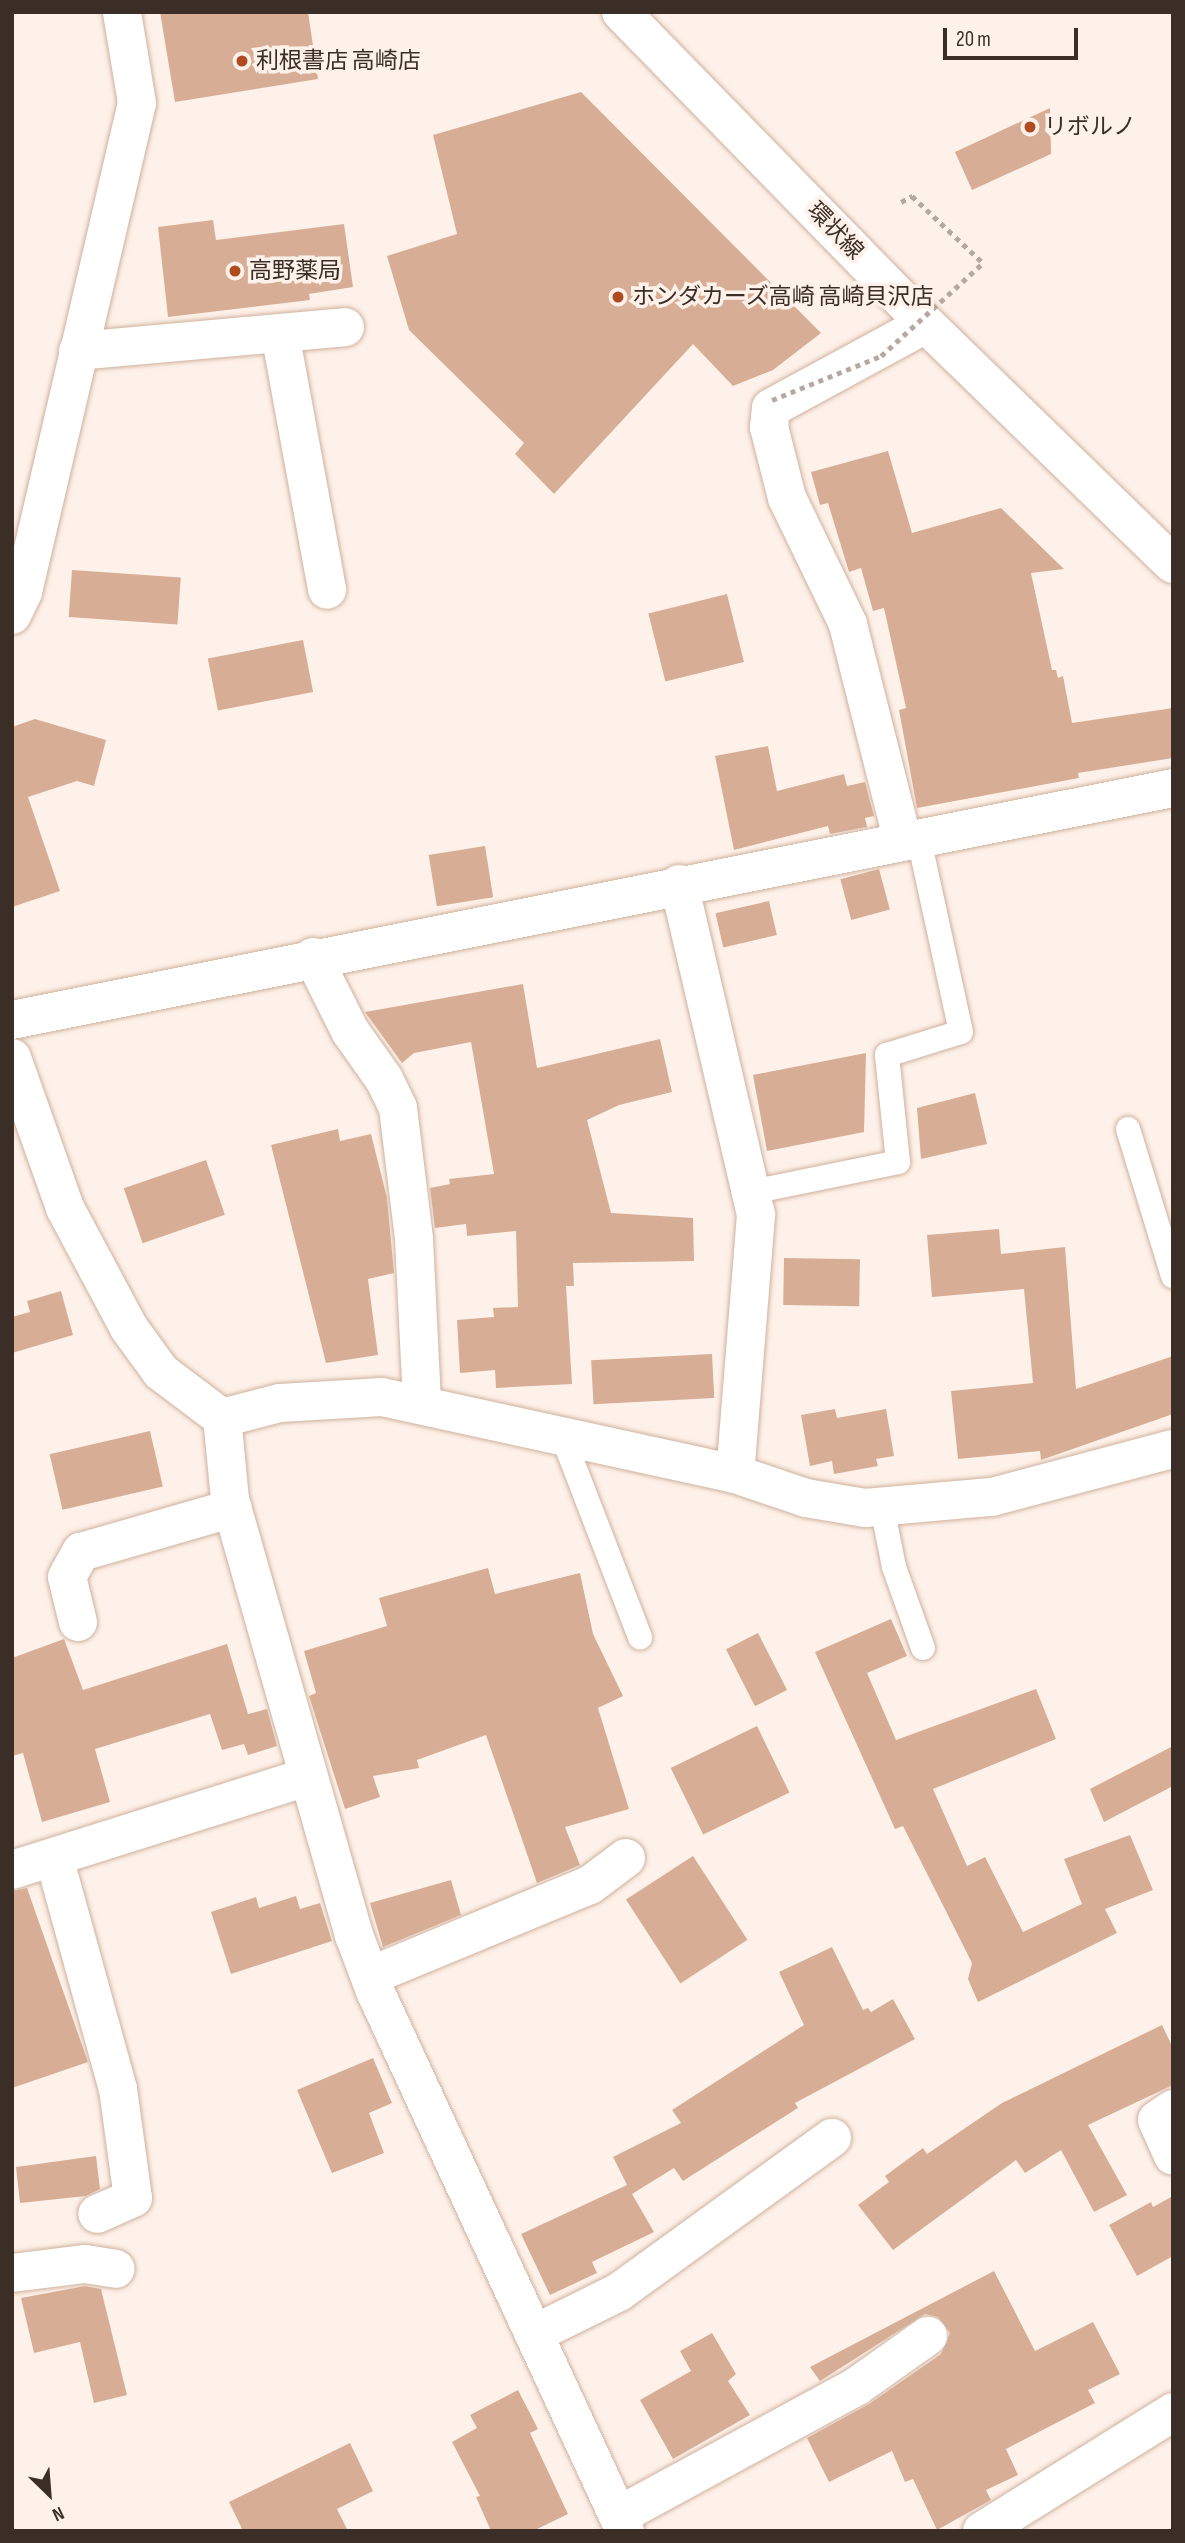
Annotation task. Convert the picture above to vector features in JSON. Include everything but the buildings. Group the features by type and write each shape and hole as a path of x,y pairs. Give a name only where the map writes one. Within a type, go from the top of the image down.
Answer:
{"street":[{"path":"12,615 23,592 136,103 122,12"},
{"name":"環状線","path":"621,12 926,324 1173,564"},
{"path":"910,837 848,624 787,498 769,427 771,408 926,324"},
{"path":"78,351 345,327"},
{"path":"280,333 327,590"},
{"path":"12,1020 910,837 1173,788"},
{"path":"679,884 756,1215 755,1267 735,1474"},
{"path":"313,957 350,1031 384,1079 398,1108 414,1240 422,1405"},
{"path":"12,1058 65,1209 129,1328 161,1372 222,1418"},
{"path":"222,1418 280,1403 382,1397 735,1474 806,1498 882,1507 992,1497 1173,1449"},
{"path":"222,1418 223,1451 233,1508 307,1777 370,1976 621,2524 857,2386 929,2336"},
{"path":"78,1622 67,1577 81,1552 233,1508"},
{"path":"12,1870 307,1777"},
{"path":"54,1857 118,2089 133,2198 97,2214"},
{"path":"370,1976 590,1885 626,1858"},
{"path":"1173,2109 1157,2120 1173,2156"},
{"path":"534,2334 619,2292 832,2138"},
{"path":"12,2273 86,2264 116,2269"},
{"path":"982,2531 1173,2412"}],"lane":[{"path":"751,1192 898,1162 887,1055 961,1032 910,837"},
{"path":"1128,1129 1173,1276"},
{"path":"562,1436 640,1637"},
{"path":"882,1507 894,1567 923,1648"}],"path":[{"path":"772,400 881,356 983,263 912,196 901,202"}],"place":[{"name":"利根書店 高崎店","path":"242,61"},
{"name":"リボルノ","path":"1030,127"},
{"name":"高野薬局","path":"235,271"},
{"name":"ホンダカーズ高崎 高崎貝沢店","path":"618,297"}]}
